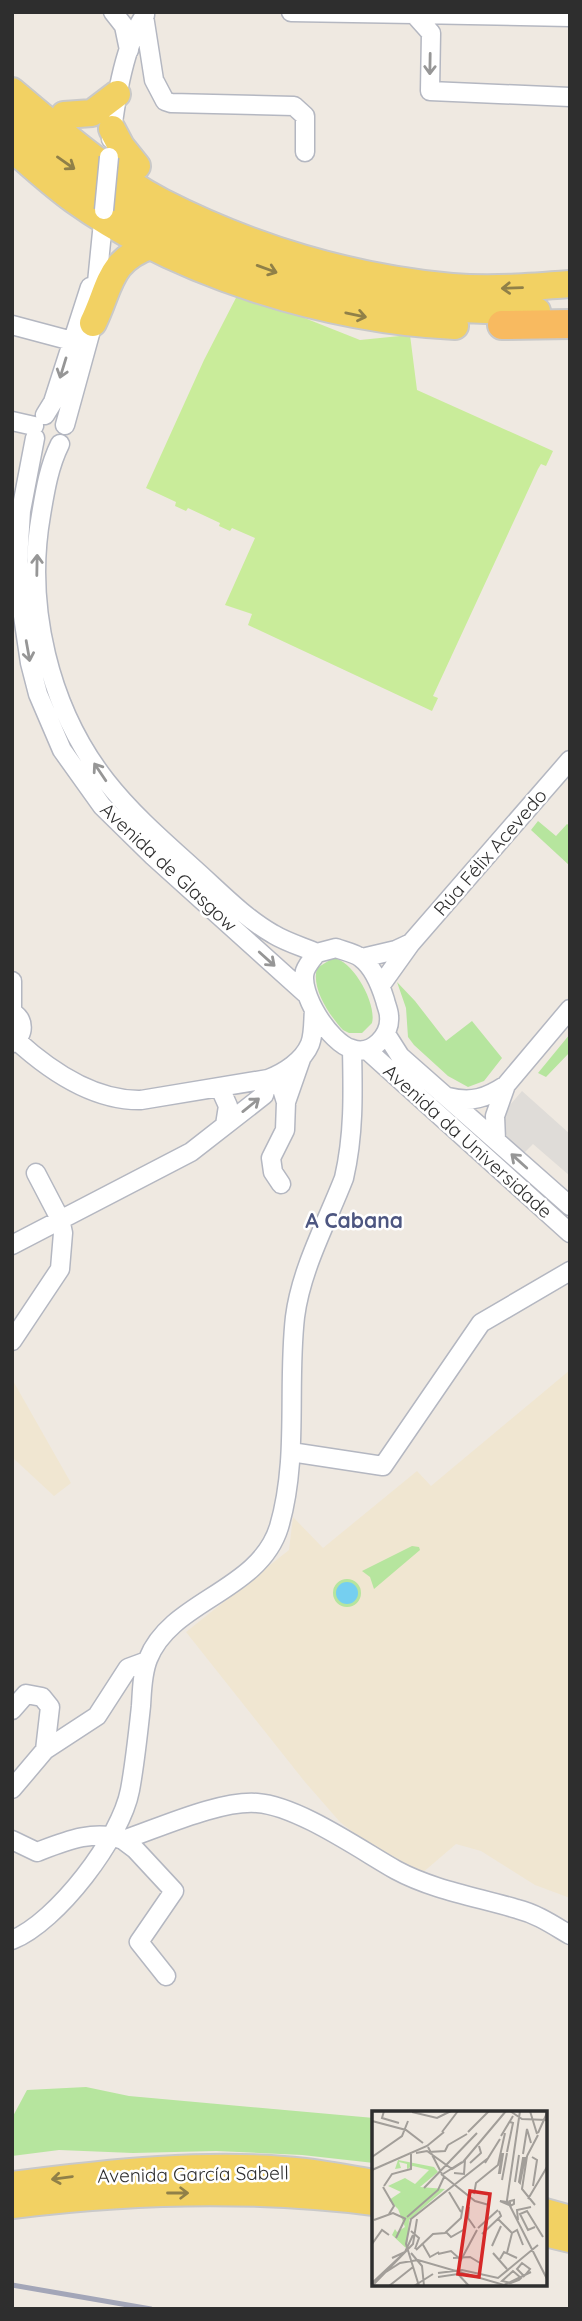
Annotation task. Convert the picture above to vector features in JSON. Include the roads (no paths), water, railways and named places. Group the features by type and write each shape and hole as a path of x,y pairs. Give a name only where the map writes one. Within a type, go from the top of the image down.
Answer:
{"highway":[{"path":"502,325 565,316"}],"main road":[{"path":"12,71 64,115 163,183 239,218 298,240 355,254 455,287"},
{"path":"64,115 92,113 120,85"},
{"path":"12,91 54,128 119,176 161,201 264,247 396,281 455,287 510,288 570,284"},
{"path":"12,121 36,142 136,209 190,238 295,279 381,301 455,310 565,316"},
{"path":"12,148 99,227 153,246 225,277 318,307 379,320 415,324 502,325"},
{"path":"93,323 119,264 136,251 153,246"},
{"name":"Avenida García Sabell","path":"12,2185 75,2176 233,2169 303,2172 372,2183"},
{"name":"Avenida García Sabell","path":"12,2205 108,2195 230,2192 322,2196 372,2202"},
{"path":"547,2213 570,2219"},
{"path":"547,2233 570,2239"}],"street":[{"path":"291,12 570,17"},
{"path":"414,14 430,33 430,91 570,97"},
{"path":"430,33 446,14"},
{"path":"117,16 131,23 144,16 154,80 161,96 171,103 295,106 306,116 305,152"},
{"path":"117,16 128,37 129,50"},
{"name":"Avenida de Glasgow","path":"65,425 93,323 99,227 120,85 129,50 144,16"},
{"path":"120,85 139,72 154,80"},
{"name":"Avenida de Glasgow","path":"99,227 72,341 53,402 38,427 21,511 18,561 20,596 24,631 38,694 62,750 102,806 153,856 305,993"},
{"path":"12,325 72,341"},
{"path":"12,421 38,427 55,416 65,425 66,435 60,444 46,447 38,427"},
{"name":"Avenida de Glasgow","path":"60,444 46,485 38,534 36,569 47,660 69,719 97,769 128,807 235,905 273,935 317,953"},
{"name":"Rúa Félix Acevedo","path":"381,985 411,943 570,760"},
{"path":"362,958 396,950 411,943"},
{"path":"337,948 362,958 381,985 390,1017 386,1034 378,1044 359,1050 333,1037 314,1010 305,993 304,971 317,953 337,948"},
{"path":"12,981 12,1009 22,1027 14,1041 55,1070 104,1096 122,1100 141,1100 268,1079 291,1068 307,1047 333,1037"},
{"path":"448,1097 470,1101 489,1096 506,1085 570,1009"},
{"path":"281,1184 273,1172 271,1158 285,1130 286,1102 307,1047 314,1010"},
{"name":"Avenida da Universidade","path":"386,1034 400,1056 570,1206"},
{"path":"12,1940 34,1928 69,1894 118,1838 130,1792 147,1661 163,1635 233,1583 266,1556 271,1548 283,1513 291,1452 297,1308 310,1264 344,1178 359,1050"},
{"name":"Avenida da Universidade","path":"359,1050 570,1233"},
{"path":"268,1079 282,1089 286,1102"},
{"path":"12,1245 191,1152 264,1095 268,1079"},
{"path":"496,1140 495,1116 506,1085"},
{"path":"219,1088 228,1106 225,1125"},
{"path":"12,1341 60,1269 63,1233 60,1219 36,1173"},
{"path":"291,1452 383,1466 481,1323 570,1271"},
{"path":"12,1789 45,1750 97,1716 128,1668 147,1661"},
{"path":"12,1710 26,1694 42,1697 50,1707 45,1750"},
{"path":"12,1840 37,1852 69,1840 118,1838 225,1807 256,1803 279,1808 308,1821 354,1844 398,1871 480,1900 519,1909 540,1917 570,1935"},
{"path":"118,1838 135,1849 174,1891 139,1942 166,1976"}],"water":[{"path":"347,1582 355,1585 358,1593 355,1601 347,1604 339,1601 336,1593 339,1585"}],"railway":[{"path":"12,2285 151,2309"}],"district":[{"name":"A Cabana","path":"354,1221"}]}
